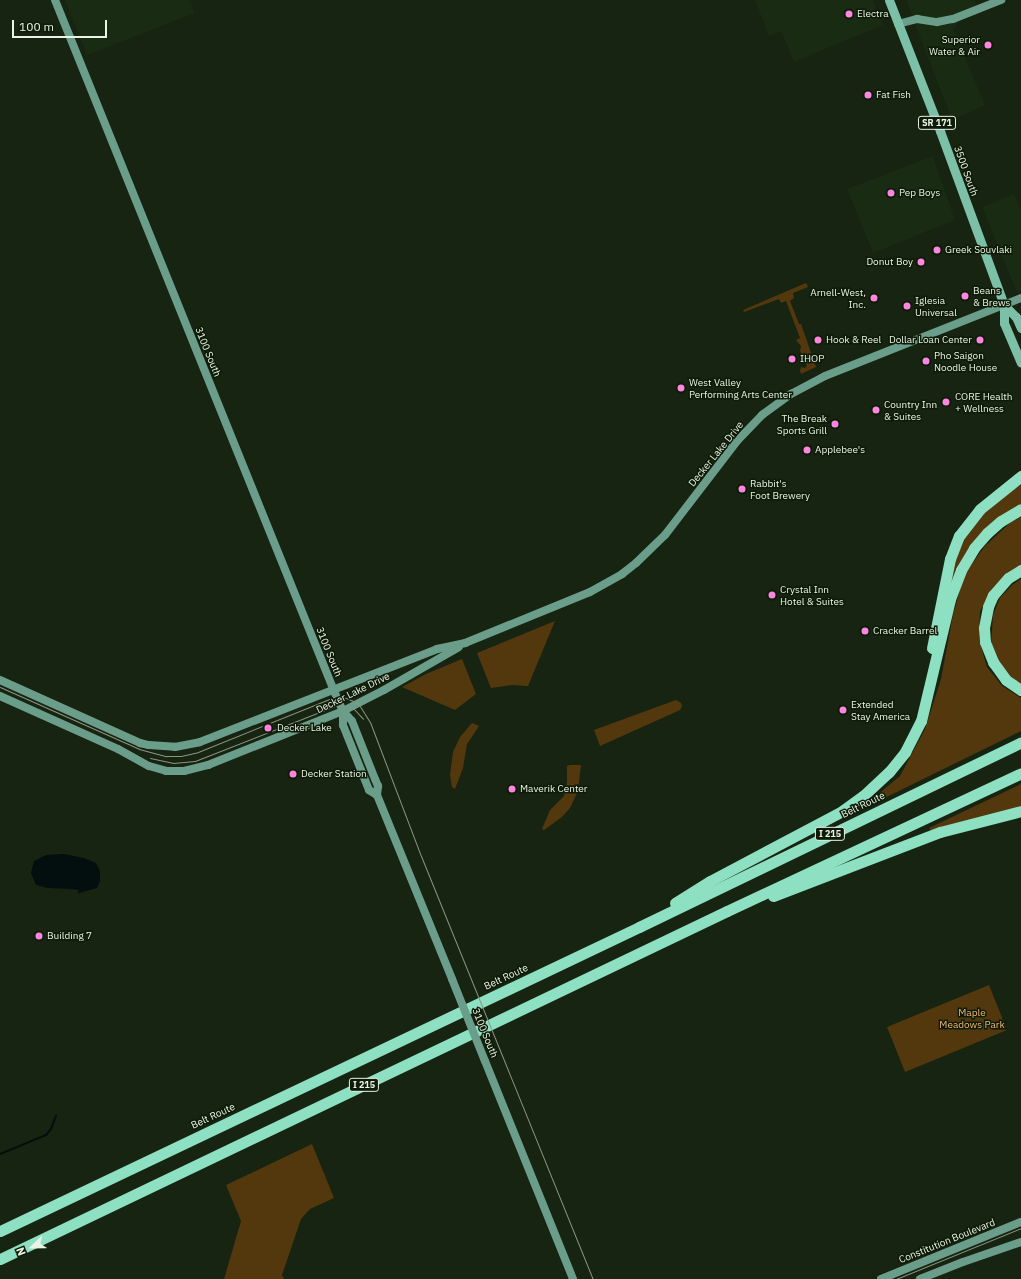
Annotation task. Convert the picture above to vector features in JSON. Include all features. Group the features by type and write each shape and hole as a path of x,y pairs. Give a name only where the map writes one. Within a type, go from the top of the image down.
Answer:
{"highway":[{"path":"869,790 897,755 915,721 921,700 948,567 956,543 964,528 980,509 1021,476"},
{"path":"639,927 710,881 842,811 869,790 898,762 912,741 927,702 950,599 964,563 987,533 1001,521 1021,509"},
{"path":"1021,570 1008,578 993,595 988,607 984,628 985,642 992,662 1006,680 1021,690"},
{"name":"Belt Route","path":"0,1231 639,927 1021,742"},
{"name":"I 215","path":"0,1259 727,911 1021,773"},
{"path":"727,911 819,880 940,832 1021,811"}],"main road":[{"name":"3500 South","path":"889,0 1004,305 1004,322 1021,363"},
{"name":"3500 South","path":"1004,305 1016,316 1021,328"}],"street":[{"name":"3100 South","path":"55,0 334,690 343,711 352,721 378,786 377,795 573,1279"},
{"path":"898,24 917,19 937,22 953,19 1001,0"},
{"name":"Decker Lake Drive","path":"0,696 118,749 149,766 175,771 198,769 208,766 343,711 384,690 465,643 590,592 622,574 636,564 665,535 738,440 762,415 791,394 826,376 1021,298"},
{"name":"Decker Lake Drive","path":"0,680 149,746 184,746 200,742 436,649 465,643"},
{"name":"Constitution Boulevard","path":"880,1279 1021,1222"},
{"path":"920,1279 1021,1242"}],"shaded area":[{"path":"65,0 189,0 195,13 87,55"},
{"path":"755,0 873,0 883,25 794,62 781,31 769,36"},
{"path":"906,0 974,0 976,4 953,29 985,105 952,120"},
{"path":"933,156 955,220 873,253 847,189"},
{"path":"1014,194 1021,210 1021,291 1017,293 982,207"},
{"path":"64,854 84,858 96,863 100,871 100,881 97,888 77,893 79,890 48,888 36,885 31,873 34,861 46,855"}],"green space":[{"path":"806,283 808,287 793,293 794,298 790,301 799,324 801,324 816,367 801,374 801,367 805,368 807,366 800,351 801,346 796,340 800,338 786,301 781,303 779,299 744,312 743,310"},
{"path":"1021,482 1021,504 994,522 947,596 961,541 979,518"},
{"path":"1021,517 1021,566 997,584 980,611 979,640 987,667 1002,686 1021,698 1021,731 858,811 900,776 925,729 941,679 953,615 964,575 985,546 1011,522"},
{"path":"1021,579 1021,687 1003,671 991,646 993,615 1000,598 1012,585"},
{"path":"555,621 528,686 512,685 491,688 477,653"},
{"path":"462,659 476,694 455,710 402,687 426,674"},
{"path":"676,700 681,703 682,706 680,710 600,746 594,730"},
{"path":"472,723 479,726 467,744 463,768 455,789 452,787 450,775 453,752 460,737"},
{"path":"581,765 578,791 570,808 562,817 544,830 542,829 550,810 564,796 567,783 567,766"},
{"path":"1021,784 1021,808 931,831 929,828"},
{"name":"Maple Meadows Park","path":"989,985 1007,1030 905,1072 887,1027"},
{"path":"312,1144 334,1198 310,1209 301,1219 282,1275 284,1279 224,1279 241,1221 226,1185"}],"waterway":[{"path":"0,1154 46,1135 51,1129 56,1116"}],"tram line":[{"path":"0,687 139,749 166,756 181,756 198,752 334,697 346,698 358,703 370,722 421,856 593,1279"},
{"path":"150,758 173,763 195,761 337,705 352,707 363,719"},
{"path":"896,1279 1021,1228"}],"place":[{"name":"Electra","path":"849,14"},
{"name":"Superior Water & Air","path":"988,45"},
{"name":"Fat Fish","path":"868,95"},
{"name":"Pep Boys","path":"891,193"},
{"name":"Greek Souvlaki","path":"937,250"},
{"name":"Donut Boy","path":"921,262"},
{"name":"Beans & Brews","path":"965,296"},
{"name":"Arnell-West, Inc.","path":"874,298"},
{"name":"Iglesia Universal","path":"907,306"},
{"name":"Hook & Reel","path":"818,340"},
{"name":"Dollar Loan Center","path":"980,340"},
{"name":"IHOP","path":"792,359"},
{"name":"Pho Saigon Noodle House","path":"926,361"},
{"name":"West Valley Performing Arts Center","path":"681,388"},
{"name":"CORE Health + Wellness","path":"946,402"},
{"name":"Country Inn & Suites","path":"876,410"},
{"name":"The Break Sports Grill","path":"835,424"},
{"name":"Applebee's","path":"807,450"},
{"name":"Rabbit's Foot Brewery","path":"742,489"},
{"name":"Crystal Inn Hotel & Suites","path":"772,595"},
{"name":"Cracker Barrel","path":"865,631"},
{"name":"Extended Stay America","path":"843,710"},
{"name":"Decker Lake","path":"268,728"},
{"name":"Decker Station","path":"293,774"},
{"name":"Maverik Center","path":"512,789"},
{"name":"Building 7","path":"39,936"}]}
